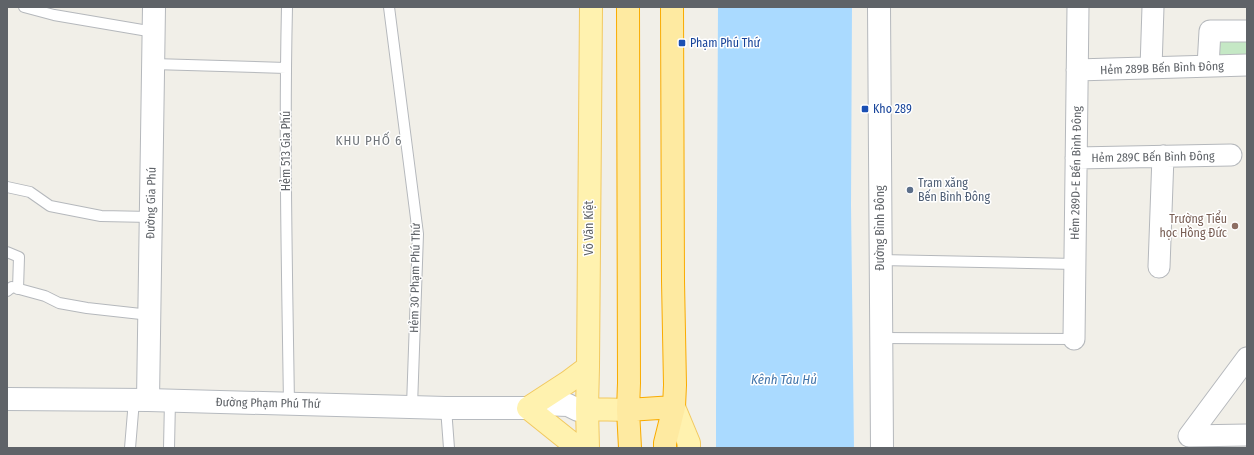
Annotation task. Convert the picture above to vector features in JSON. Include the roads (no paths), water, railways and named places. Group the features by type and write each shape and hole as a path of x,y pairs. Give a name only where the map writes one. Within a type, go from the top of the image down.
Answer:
{"highway":[{"path":"628,7 628,410 630,448"},
{"path":"665,448 674,407 675,385 672,7"},
{"path":"628,410 674,407"}],"main road":[{"name":"Võ Văn Kiệt","path":"588,448 583,410 588,367 591,7"},
{"path":"578,448 528,408 588,367"},
{"path":"674,407 689,443 689,448"},
{"path":"583,410 628,410"}],"street":[{"name":"Đường Gia Phú","path":"141,400 150,315 154,7"},
{"name":"Đường Bình Đông","path":"879,7 882,448"},
{"name":"Hẻm 289D-E Bến Bình Đông","path":"1074,339 1078,7"},
{"path":"1151,68 1153,7"},
{"path":"1208,66 1210,31 1247,31"},
{"name":"Hẻm 289B Bến Bình Đông","path":"1077,70 1247,65"},
{"name":"Hẻm 289C Bến Bình Đông","path":"1076,158 1231,155"},
{"path":"1159,267 1163,156"},
{"path":"1186,442 1247,358"},
{"name":"Đường Phạm Phú Thứ","path":"7,399 170,400 446,408 528,408 539,414 568,416 583,410"},
{"path":"1186,442 1247,436"}],"lane":[{"path":"24,7 54,16 154,32"},
{"name":"Hẻm 513 Gia Phú","path":"287,7 286,234 289,404"},
{"name":"Hẻm 30 Phạm Phú Thứ","path":"389,7 418,234 412,406"},
{"path":"153,64 286,68"},
{"path":"7,187 30,192 50,206 101,216 151,217"},
{"path":"7,252 19,257 18,289"},
{"path":"880,260 1075,264"},
{"path":"7,291 12,287 45,296 58,302 87,308 150,315"},
{"path":"881,338 1074,339"},
{"path":"130,448 141,400"},
{"path":"169,448 170,400"},
{"path":"446,408 449,448"}],"water":[{"name":"Kênh Tàu Hủ","path":"718,7 852,7 851,205 854,448 716,448"}],"place":[{"name":"Phạm Phú Thứ","path":"682,43"},
{"name":"Kho 289","path":"865,109"},
{"name":"Trạm xăng Bến Bình Đông","path":"910,190"},
{"name":"Trường Tiểu học Hồng Đức","path":"1235,226"}],"district":[{"name":"KHU PHỐ 6","path":"369,140"}]}
